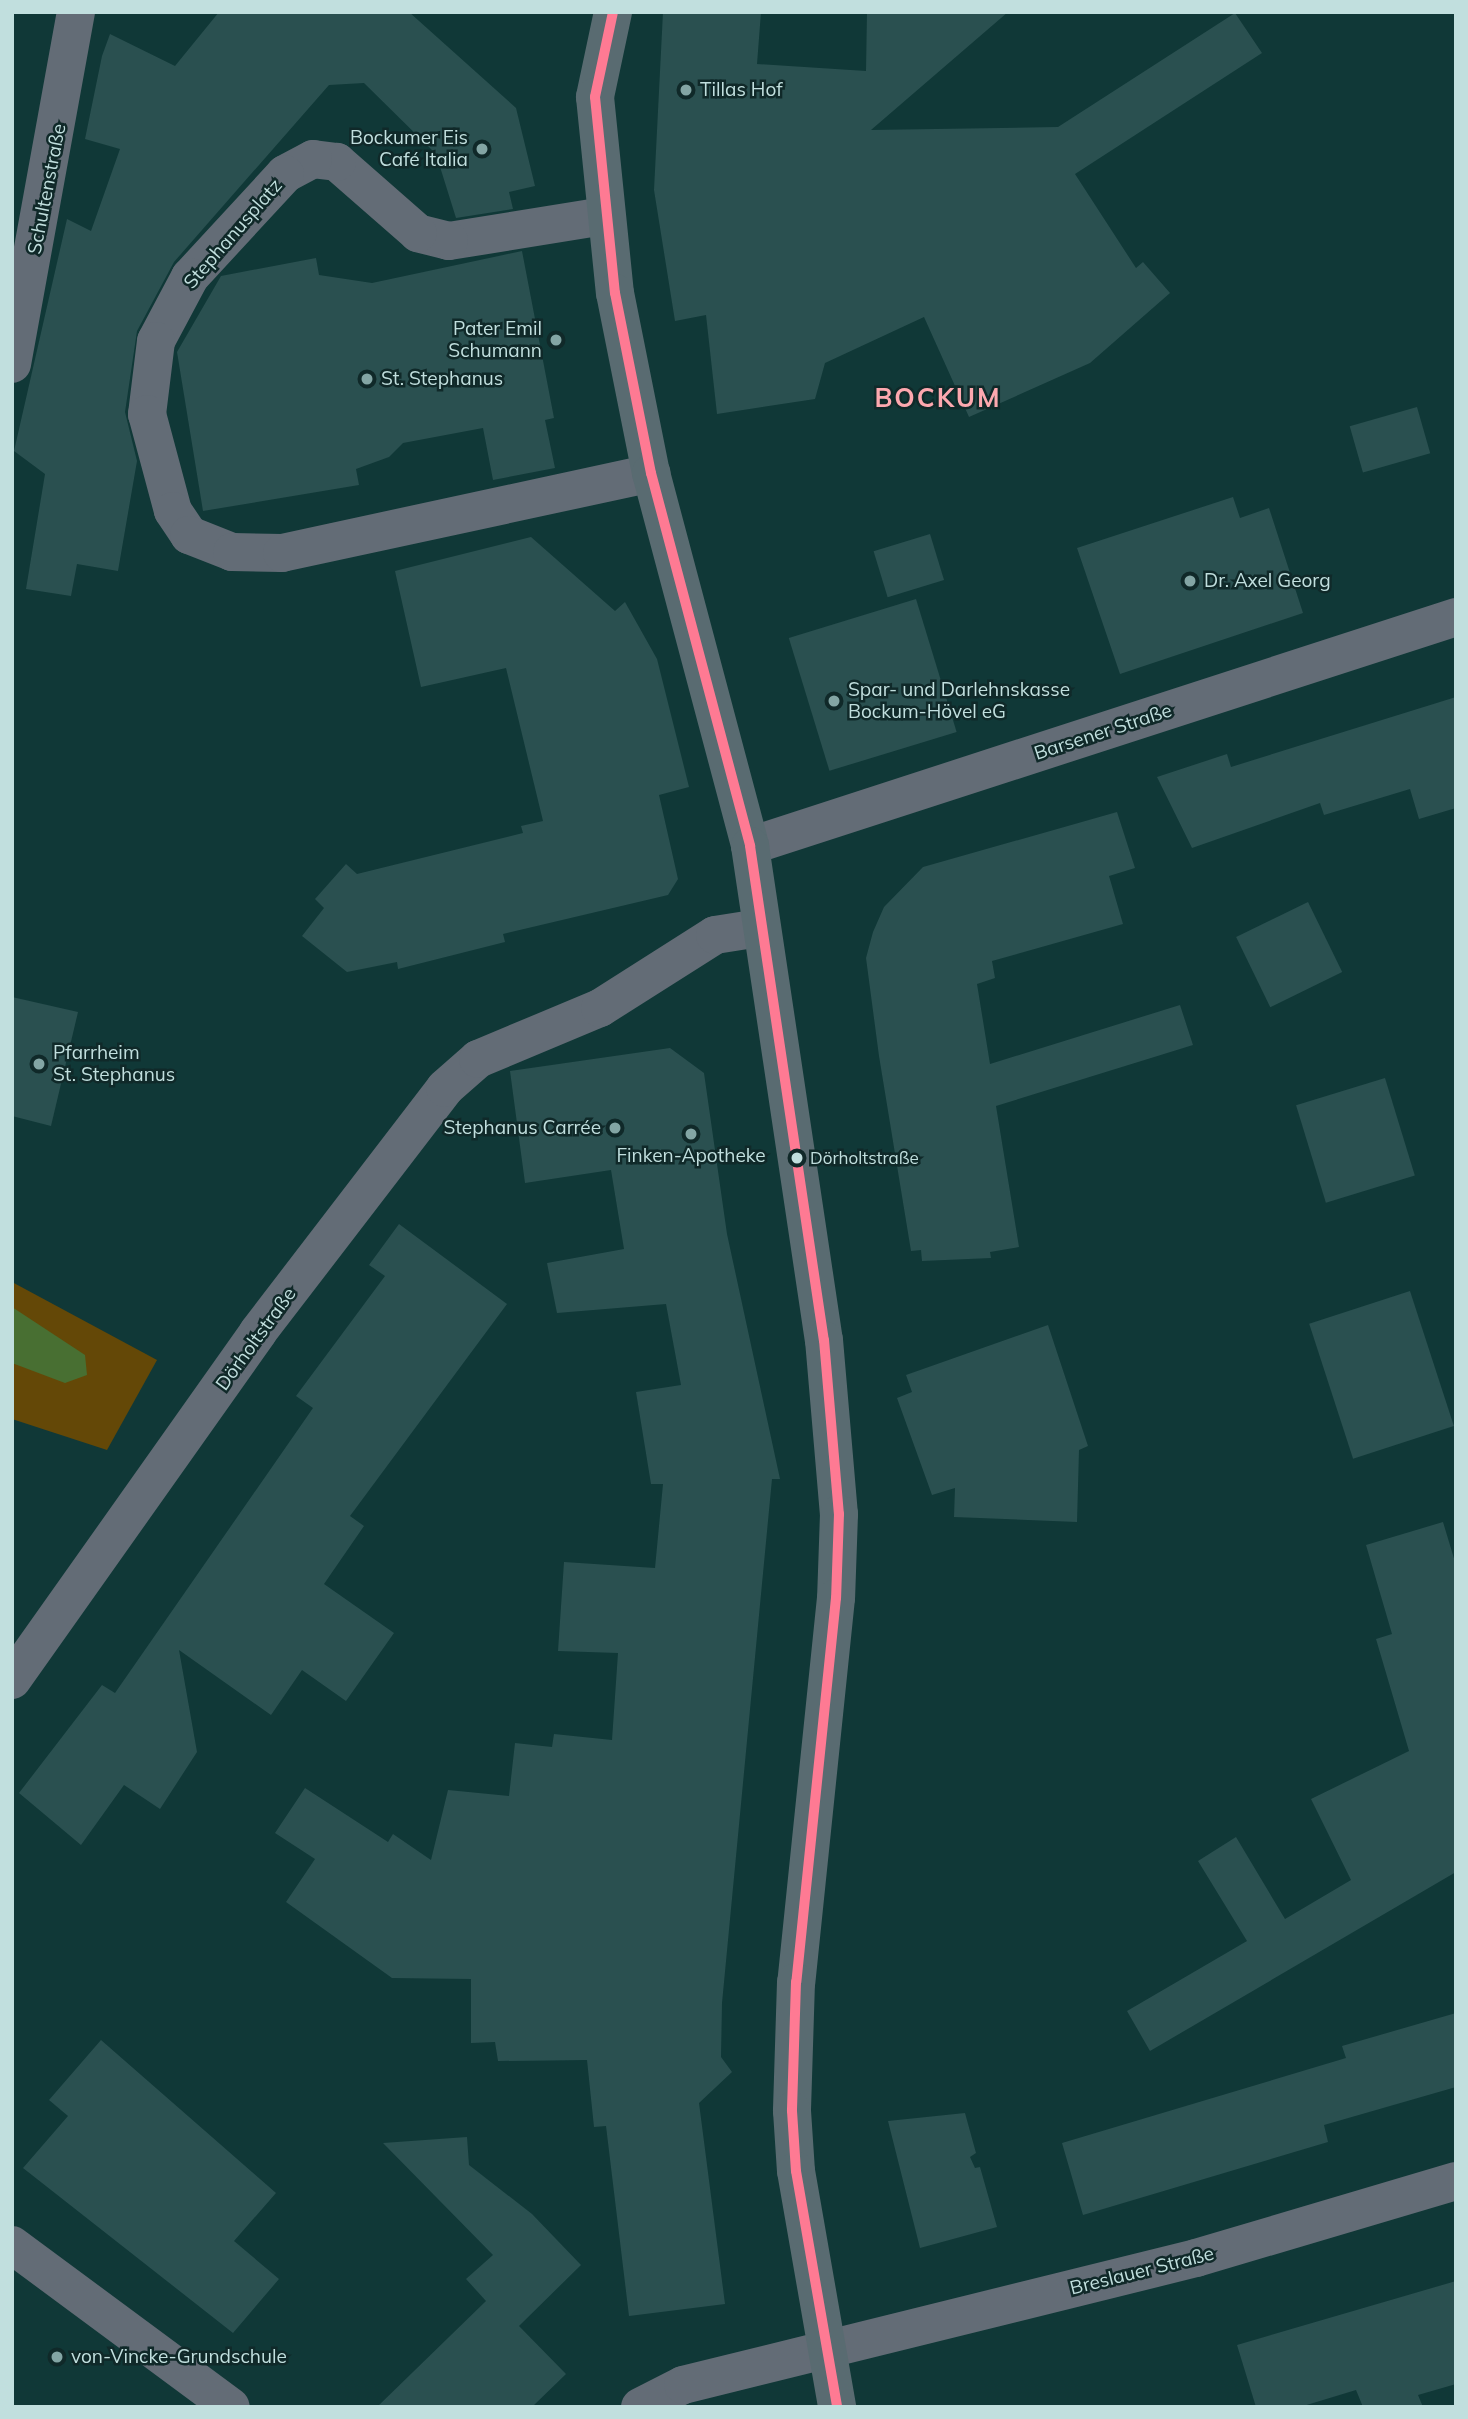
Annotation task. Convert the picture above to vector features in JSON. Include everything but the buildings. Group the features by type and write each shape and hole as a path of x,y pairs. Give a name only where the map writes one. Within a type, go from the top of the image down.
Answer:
{"main road":[{"path":"603,16 595,97 604,216 651,473 750,846 760,928 824,1340 839,1514 831,1670 796,1982 792,2111 825,2351 837,2407"}],"street":[{"name":"Schultenstraße","path":"12,364 76,12"},
{"name":"Stephanusplatz","path":"604,216 449,241 418,233 337,162 313,159 285,174 190,277 156,341 147,414 173,511 189,535 232,552 282,553 651,473"},
{"name":"Barsener Straße","path":"750,846 1456,617"},
{"name":"Dörholtstraße","path":"12,1680 258,1332 445,1088 478,1059 600,1007 715,935 760,928"},
{"name":"Breslauer Straße","path":"639,2407 683,2385 1196,2258 1456,2182"},
{"path":"12,2245 231,2407"}],"shaded area":[{"path":"12,1282 157,1360 107,1450 12,1419"},
{"path":"12,1307 85,1355 87,1375 65,1383 12,1363"}],"transit line":[{"path":"613,12 595,97 615,293 651,473 750,846 824,1340 839,1514 836,1598 796,1982 792,2111 796,2171 837,2407"}],"place":[{"name":"Tillas Hof","path":"686,90"},
{"name":"Bockumer Eis Café Italia","path":"482,149"},
{"name":"Pater Emil Schumann","path":"556,340"},
{"name":"St. Stephanus","path":"367,379"},
{"name":"Dr. Axel Georg","path":"1190,581"},
{"name":"Spar- und Darlehnskasse Bockum-Hövel eG","path":"834,701"},
{"name":"Pfarrheim St. Stephanus","path":"39,1064"},
{"name":"Stephanus Carrée","path":"615,1128"},
{"name":"Finken-Apotheke","path":"691,1134"},
{"name":"Dörholtstraße","path":"797,1158"},
{"name":"von-Vincke-Grundschule","path":"57,2357"}],"district":[{"name":"BOCKUM","path":"938,398"}]}
